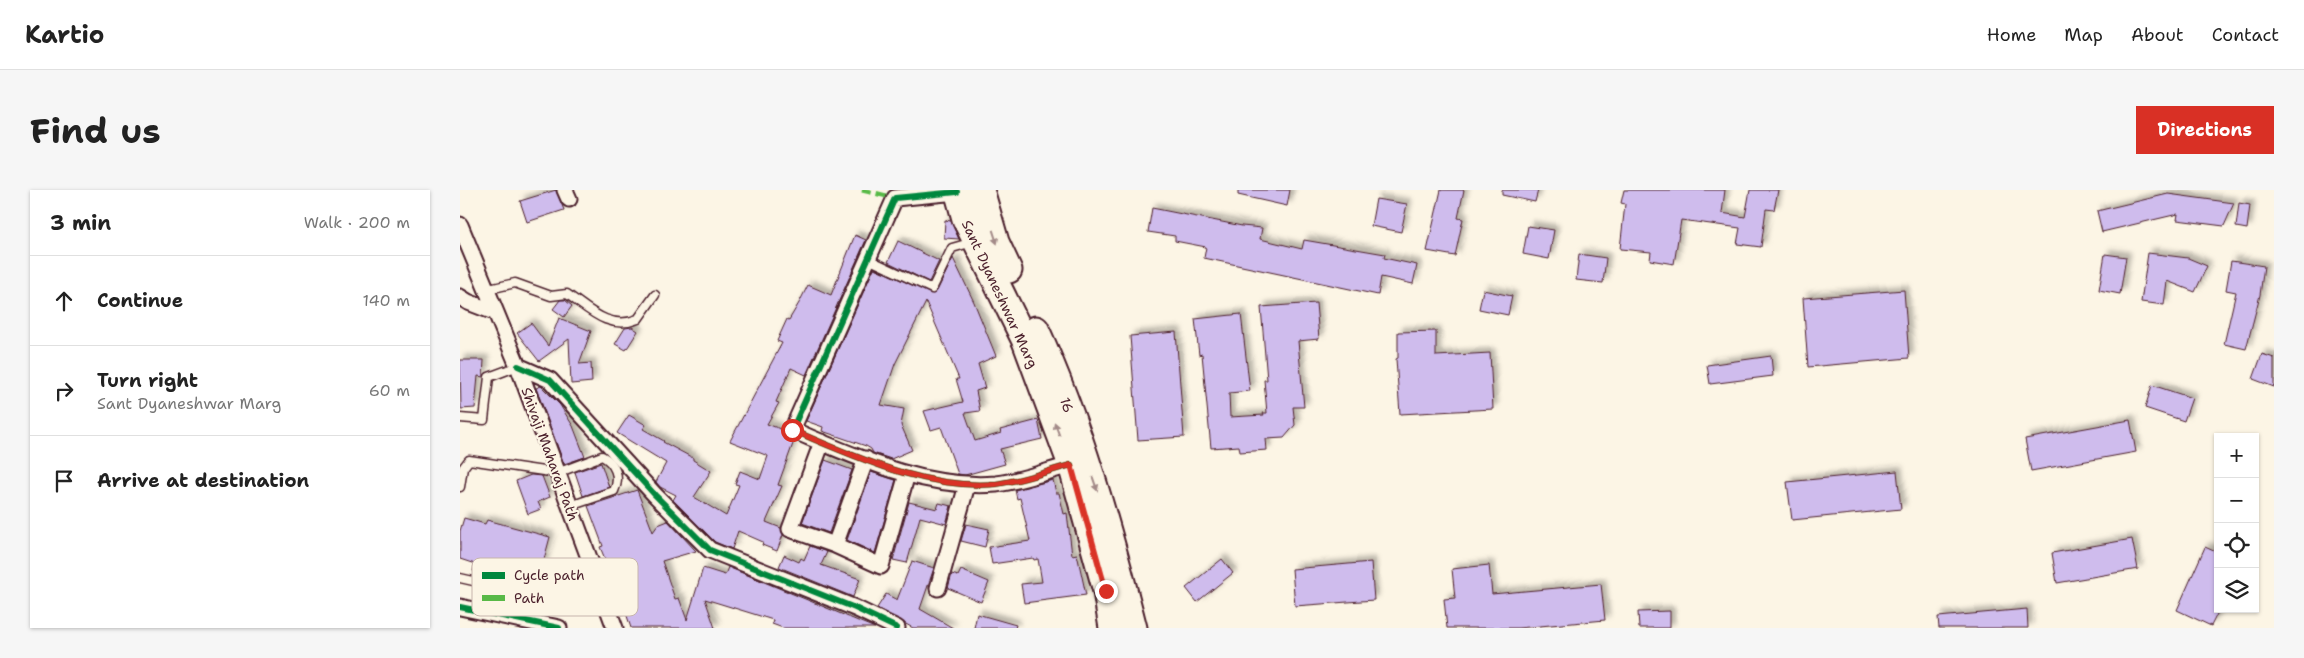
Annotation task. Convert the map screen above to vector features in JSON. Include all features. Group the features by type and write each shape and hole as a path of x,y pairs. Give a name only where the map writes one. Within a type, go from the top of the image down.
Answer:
{"main road":[{"name":"Sant Dyaneshwar Marg","path":"965,191 965,219 1025,341 1071,465 1106,591 1112,628"},
{"name":"16","path":"965,191 996,242 1056,372 1097,490 1134,628"}],"street":[{"path":"965,191 896,198 792,430 921,479 967,485 998,484 1071,465"},
{"name":"Shivaji Maharaj Path","path":"460,225 494,312 518,366 589,558"},
{"path":"460,297 494,312"},
{"path":"518,366 550,380 655,495 710,550 855,608 897,628"},
{"path":"822,442 790,529 834,545 880,566 907,474"},
{"path":"834,545 866,459"},
{"path":"938,588 967,485"},
{"path":"503,616 559,628"},
{"name":"Shivaji Maharaj Path","path":"610,616 615,628"}],"lane":[{"path":"868,259 932,289 952,248 977,241"},
{"path":"485,290 516,283 551,296 567,294 595,316 611,322 638,319 655,295"},
{"path":"460,418 484,420 488,377 518,366"},
{"path":"460,487 463,468 469,460 557,473 602,456 610,460 617,473 618,484 614,491 572,513"},
{"path":"536,623 537,616"}],"building":[{"path":"556,190 564,210 527,222 520,201"},
{"path":"1238,190 1290,190 1287,206 1238,195"},
{"path":"1441,190 1464,190 1458,218 1463,219 1455,256 1427,251"},
{"path":"1502,190 1538,190 1535,202 1502,195"},
{"path":"1624,190 1725,190 1722,213 1745,217 1750,190 1778,190 1774,210 1766,209 1761,247 1737,244 1740,228 1681,220 1674,264 1650,260 1651,252 1620,249 1625,204 1621,203"},
{"path":"2168,194 2234,203 2224,226 2177,220 2178,214 2102,232 2097,211"},
{"path":"1376,199 1407,204 1401,232 1371,226"},
{"path":"2239,203 2250,205 2247,229 2236,227"},
{"path":"1152,208 1242,226 1262,228 1260,239 1302,249 1304,240 1385,254 1384,258 1417,265 1413,284 1381,277 1378,295 1204,258 1206,247 1175,241 1175,236 1148,232"},
{"path":"945,220 951,221 959,239 944,238"},
{"path":"1528,226 1554,230 1549,259 1523,254"},
{"path":"855,235 866,240 806,375 791,368 776,402 779,403 767,424 783,430 785,436 794,441 778,485 782,486 766,522 781,528 783,535 777,551 762,545 763,542 738,531 732,549 715,542 673,500 676,495 660,487 656,482 666,463 617,433 629,415 646,425 643,429 693,458 693,460 711,471 694,497 726,516 739,485 735,484 740,471 760,479 768,456 730,441 782,343 777,341 787,319 789,320 808,285 831,295"},
{"path":"898,241 939,261 929,282 888,262"},
{"path":"2148,253 2188,258 2207,266 2195,292 2167,281 2164,305 2141,302"},
{"path":"1579,254 1606,258 1603,283 1576,280"},
{"path":"2105,254 2126,257 2120,294 2099,290"},
{"path":"953,258 974,302 996,356 978,364 985,388 976,391 980,411 965,413 975,441 1001,433 1000,430 1038,420 1042,439 1000,449 1005,464 965,475 958,474 941,427 931,430 924,411 963,402 956,379 959,379 926,302 895,364 881,405 904,409 901,425 912,450 891,459 873,453 866,446 822,431 823,427 806,421 874,268 933,294 937,291"},
{"path":"2231,261 2264,266 2260,295 2246,349 2224,344 2236,292 2226,290"},
{"path":"1483,290 1512,296 1508,315 1479,309"},
{"path":"1904,290 1909,358 1808,367 1803,298"},
{"path":"560,300 565,300 572,306 564,317 553,309"},
{"path":"1316,303 1319,339 1298,341 1304,407 1293,407 1295,425 1284,438 1266,439 1267,450 1240,452 1239,446 1211,448 1202,354 1199,355 1195,319 1241,314 1250,391 1229,393 1230,417 1264,415 1263,413 1267,413 1264,380 1267,380 1261,307"},
{"path":"559,318 591,331 579,364 591,363 592,382 571,384 569,339 539,361 517,333 531,323 548,346"},
{"path":"632,327 638,331 626,350 615,344 625,328"},
{"path":"1436,331 1436,356 1490,353 1493,409 1400,414 1396,359 1398,358 1398,332"},
{"path":"1176,332 1184,437 1138,440 1130,336"},
{"path":"2262,354 2274,358 2274,387 2253,379"},
{"path":"1771,356 1773,376 1710,384 1707,365"},
{"path":"460,360 484,360 483,377 478,376 475,408 461,409"},
{"path":"2152,385 2192,398 2184,421 2145,408"},
{"path":"541,386 560,405 573,426 585,457 564,464 536,388"},
{"path":"2130,420 2136,452 2031,471 2025,439"},
{"path":"825,460 852,470 829,533 802,523"},
{"path":"601,463 609,487 583,496 575,472"},
{"path":"1897,471 1901,509 1792,520 1787,482"},
{"path":"871,472 896,480 875,553 847,540"},
{"path":"531,475 542,476 550,497 538,502 541,509 528,514 516,481"},
{"path":"1053,480 1056,493 1059,493 1064,514 1067,513 1072,555 1077,554 1086,595 1024,603 1021,584 1042,582 1038,559 1034,560 1033,558 992,564 989,547 1030,541 1020,498 1017,499 1015,490"},
{"path":"637,490 653,532 658,525 668,521 696,551 662,561 675,599 679,598 687,620 703,568 725,575 728,567 875,628 783,628 772,624 773,620 705,599 715,628 631,628 627,616 638,616 638,558 605,558 600,547 603,546 588,506"},
{"path":"909,502 937,509 939,503 951,506 946,524 920,517 907,563 893,560"},
{"path":"464,518 485,524 487,520 550,537 544,558 472,558 472,563 460,559 460,531"},
{"path":"966,524 989,529 985,547 961,541"},
{"path":"2132,539 2138,569 2057,583 2052,553"},
{"path":"810,546 827,552 821,565 860,579 853,597 779,567 784,555 799,562 801,558 804,560"},
{"path":"2205,547 2214,551 2214,613 2218,613 2211,626 2177,610"},
{"path":"1222,559 1233,573 1197,602 1186,588"},
{"path":"912,561 934,568 920,609 953,628 913,628 877,608 886,594 897,600"},
{"path":"1371,562 1374,600 1295,606 1292,569"},
{"path":"1489,565 1492,594 1601,584 1605,620 1518,628 1447,628 1444,599 1455,598 1452,569"},
{"path":"961,570 989,582 981,602 948,588 952,574 958,576"},
{"path":"2027,609 2028,628 1939,628 1938,617"},
{"path":"1670,611 1670,628 1639,628 1638,612"},
{"path":"977,614 1016,625 1015,628 974,628"}],"marked path":[{"path":"862,190 895,198"}],"cycle path":[{"path":"957,192 895,198 792,430 866,461 917,477 943,482 970,485 1005,483 1071,465"},
{"path":"518,366 550,380 655,495 710,550 855,608 897,628"},
{"path":"460,607 472,610"},
{"path":"502,616 559,628"}],"route":[{"path":"792,430 840,450 921,479 962,485 998,484 1071,465 1106,591"}]}
